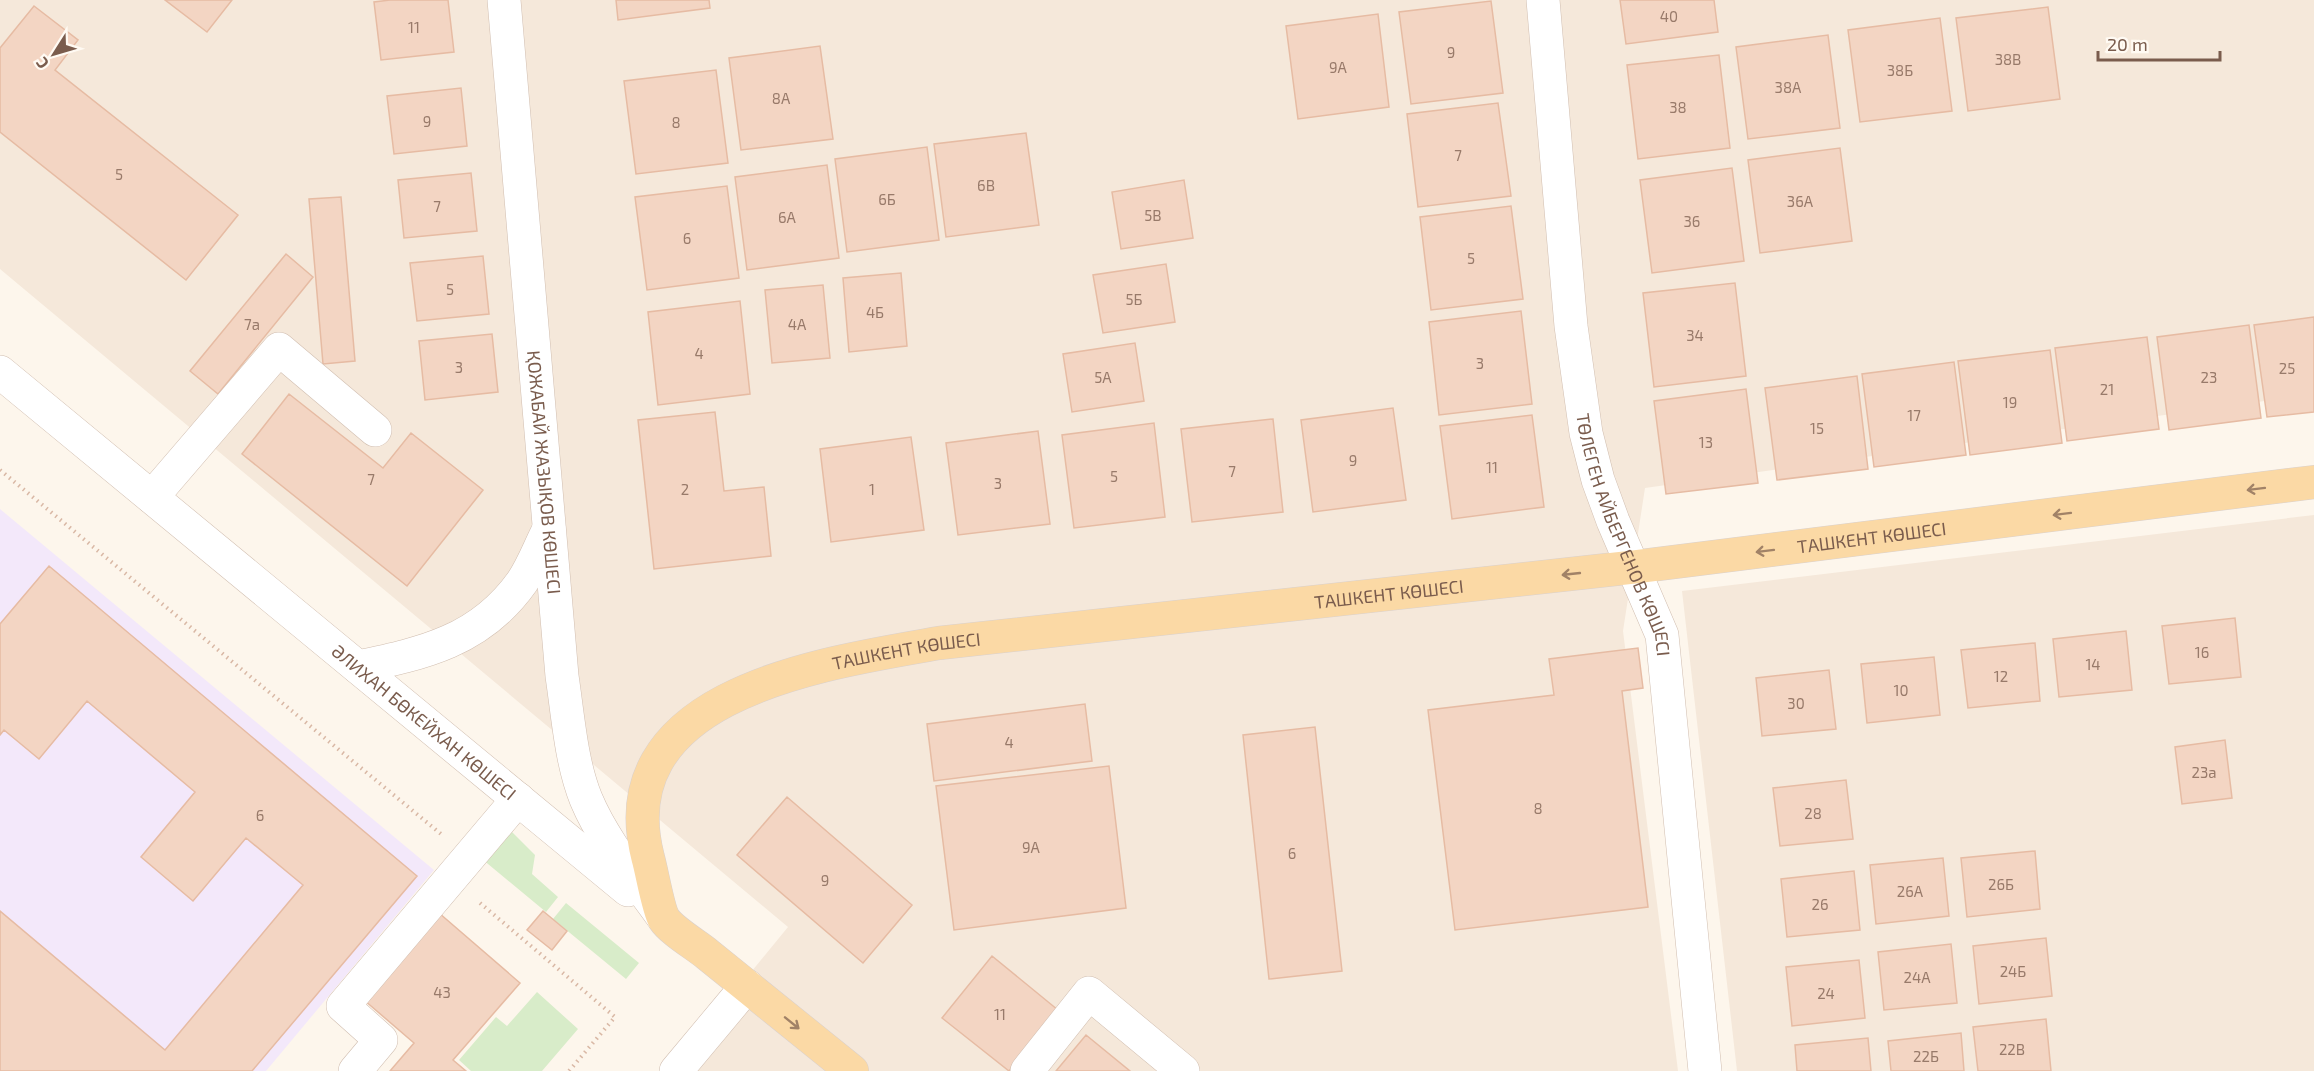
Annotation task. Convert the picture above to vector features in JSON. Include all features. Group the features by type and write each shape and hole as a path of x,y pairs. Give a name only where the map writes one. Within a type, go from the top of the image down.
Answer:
{"main road":[{"name":"ТАШКЕНТ КӨШЕСІ","path":"664,920 642,826 647,787 654,766 668,745 705,713 776,678 832,663 939,643 1634,567 2314,482"},
{"name":"ӘЛИХАН БӨКЕЙХАН КӨШЕСІ","path":"664,920 852,1071"}],"street":[{"name":"ҚОЖАБАЙ ЖАЗЫҚОВ КӨШЕСІ","path":"504,0 562,676 585,796 608,841 664,920"},
{"name":"ТӨЛЕГЕН АЙБЕРГЕНОВ КӨШЕСІ","path":"1543,0 1571,326 1586,433 1606,502 1662,636 1705,1071"},
{"path":"152,497 279,349 375,430"},
{"name":"ӘЛИХАН БӨКЕЙХАН КӨШЕСІ","path":"0,372 664,920"},
{"path":"358,667 442,647 475,629 504,604 523,581 549,529"},
{"path":"355,1071 381,1040 343,1006 518,799"},
{"path":"676,1071 747,986"},
{"path":"1027,1071 1089,993 1183,1071"}],"path":[{"path":"0,470 460,868 615,1017 569,1071"}],"shaded area":[{"path":"0,0 2314,0 2314,394 1645,488 1623,631 1678,1071 670,1071 788,927 0,269"},
{"path":"0,509 434,870 266,1071 0,1071"},
{"path":"2314,515 2314,1071 1737,1071 1682,591"}],"green space":[{"path":"511,831 535,855 532,874 558,897 546,912 482,859"},
{"path":"566,903 639,963 626,979 553,919"},
{"path":"537,992 578,1029 542,1071 471,1071 459,1060 496,1017 507,1026"}],"building":[{"path":"165,0 232,0 207,32"},
{"path":"448,0 454,52 381,60 374,2"},
{"path":"616,0 709,0 710,8 618,20"},
{"path":"1620,0 1714,0 1718,32 1626,44"},
{"path":"1491,1 1503,93 1411,104 1399,12"},
{"path":"34,6 78,40 55,70 238,215 186,280 0,132 0,48"},
{"path":"2048,7 2060,99 1968,111 1956,18"},
{"path":"1378,14 1389,107 1298,119 1286,26"},
{"path":"1940,18 1952,111 1860,122 1848,30"},
{"path":"1828,35 1840,128 1748,139 1736,47"},
{"path":"820,46 833,139 741,150 729,58"},
{"path":"1719,55 1730,148 1638,159 1627,65"},
{"path":"716,70 728,163 636,174 624,81"},
{"path":"461,88 467,146 394,154 387,96"},
{"path":"1498,103 1511,196 1418,207 1407,114"},
{"path":"1026,133 1039,225 946,237 934,144"},
{"path":"927,147 939,240 847,252 835,159"},
{"path":"1840,148 1852,241 1760,253 1748,160"},
{"path":"827,165 839,258 747,270 735,177"},
{"path":"1732,168 1744,261 1652,273 1640,180"},
{"path":"471,173 477,231 404,238 398,180"},
{"path":"1184,180 1193,238 1121,249 1112,192"},
{"path":"727,186 739,278 647,290 635,197"},
{"path":"341,197 355,361 323,364 309,199"},
{"path":"1511,206 1523,299 1431,310 1420,217"},
{"path":"286,254 313,277 218,394 190,371"},
{"path":"483,256 489,314 417,321 410,263"},
{"path":"1166,264 1175,322 1103,333 1093,275"},
{"path":"901,273 907,346 849,352 843,278"},
{"path":"1735,283 1746,376 1654,387 1643,293"},
{"path":"823,285 830,358 772,363 765,290"},
{"path":"740,301 750,394 658,405 648,312"},
{"path":"1521,311 1532,404 1439,415 1429,322"},
{"path":"2314,317 2314,412 2267,417 2254,325"},
{"path":"2249,325 2261,418 2169,430 2157,337"},
{"path":"492,334 498,392 425,400 419,341"},
{"path":"2147,337 2159,429 2067,441 2055,348"},
{"path":"1135,343 1144,401 1072,412 1063,354"},
{"path":"2050,350 2062,443 1970,455 1958,361"},
{"path":"1954,362 1966,455 1874,467 1862,374"},
{"path":"1857,376 1868,469 1777,480 1765,388"},
{"path":"1746,389 1758,483 1666,494 1654,401"},
{"path":"289,394 383,468 411,433 483,490 407,586 242,454"},
{"path":"1393,408 1406,500 1313,512 1301,420"},
{"path":"715,412 724,491 764,487 771,556 654,569 638,420"},
{"path":"1532,415 1544,507 1452,519 1440,426"},
{"path":"1273,419 1283,512 1192,522 1181,429"},
{"path":"1154,423 1165,517 1074,528 1062,435"},
{"path":"1038,431 1050,524 958,535 946,443"},
{"path":"911,437 924,530 831,542 820,449"},
{"path":"49,566 417,876 252,1071 0,1071 0,911 165,1050 303,885 246,838 193,901 141,857 195,792 87,701 39,759 4,730 0,735 0,624"},
{"path":"2235,618 2241,677 2169,684 2162,626"},
{"path":"2126,631 2132,690 2059,697 2053,639"},
{"path":"2035,643 2040,701 1968,708 1961,650"},
{"path":"1638,648 1643,688 1622,691 1648,907 1455,930 1428,710 1554,695 1549,659"},
{"path":"1934,657 1940,715 1867,723 1861,664"},
{"path":"1829,670 1836,729 1762,736 1756,678"},
{"path":"1085,704 1092,761 934,781 927,724"},
{"path":"1315,727 1342,971 1269,979 1243,735"},
{"path":"2225,740 2232,798 2182,804 2175,747"},
{"path":"1109,766 1126,908 954,930 936,786"},
{"path":"1846,780 1853,839 1780,846 1773,788"},
{"path":"787,797 912,905 863,963 737,855"},
{"path":"2035,851 2040,909 1967,917 1961,858"},
{"path":"1943,858 1949,916 1876,924 1870,865"},
{"path":"1854,871 1860,930 1787,937 1781,879"},
{"path":"543,911 567,931 552,950 527,930"},
{"path":"439,913 520,983 453,1060 466,1071 390,1071 414,1043 364,1000"},
{"path":"2046,938 2052,996 1979,1004 1973,946"},
{"path":"1951,944 1957,1003 1884,1010 1878,952"},
{"path":"992,956 1058,1010 1009,1071 942,1018"},
{"path":"1859,960 1865,1018 1792,1026 1786,967"},
{"path":"2046,1019 2051,1071 1978,1071 1973,1027"},
{"path":"1961,1033 1964,1071 1891,1071 1888,1041"},
{"path":"1086,1035 1130,1071 1056,1071"},
{"path":"1868,1038 1871,1071 1797,1071 1795,1045"}]}
